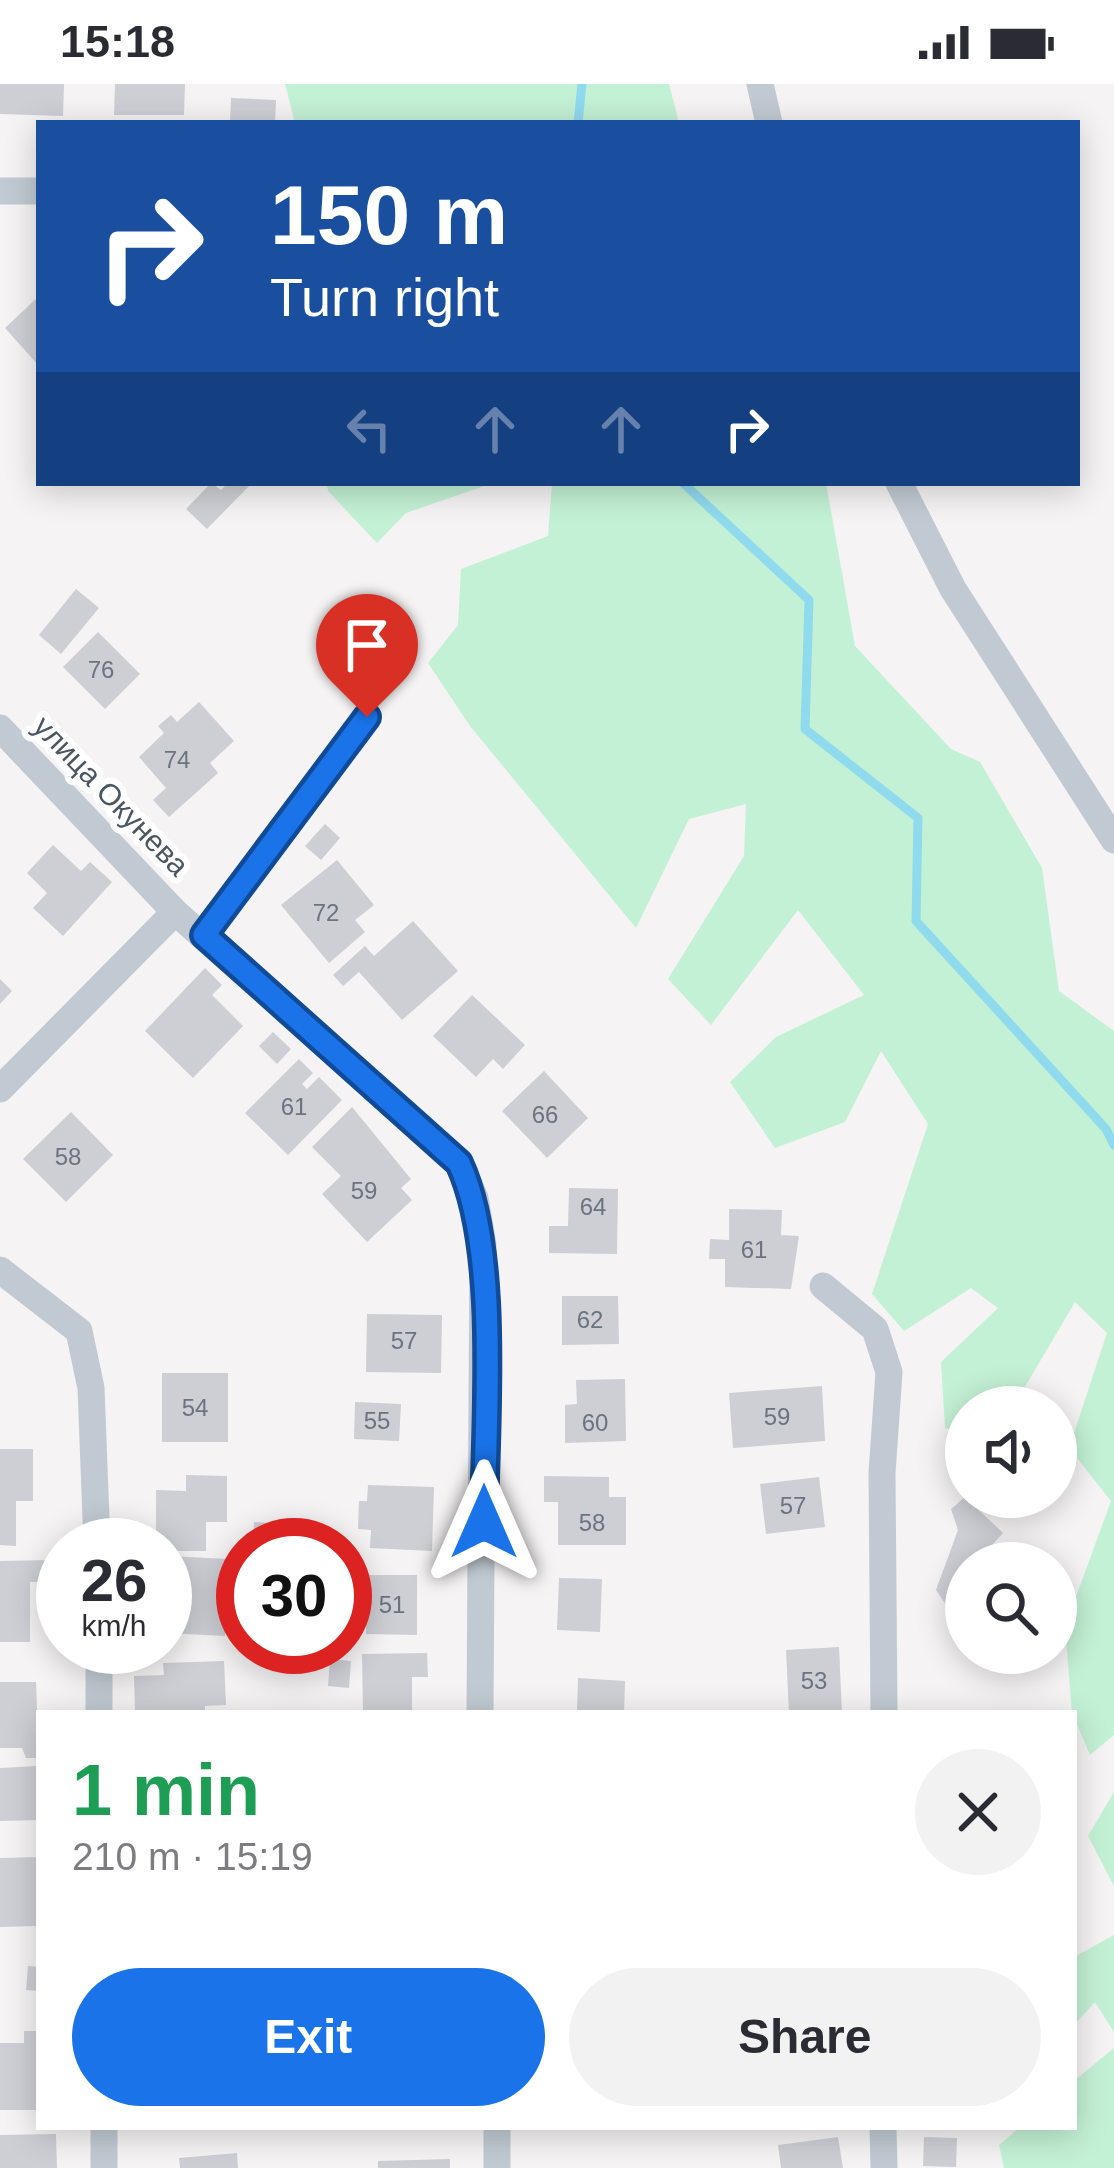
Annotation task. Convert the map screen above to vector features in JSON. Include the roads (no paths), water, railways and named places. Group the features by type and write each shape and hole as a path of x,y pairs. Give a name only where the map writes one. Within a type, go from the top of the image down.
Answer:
{"street":[{"path":"760,84 768,120"},
{"path":"0,191 36,191"},
{"path":"901,486 953,589 1114,840"},
{"path":"204,935 367,717"},
{"name":"улица Окунева","path":"0,728 176,912 431,1132 459,1163 475,1198 484,1265 480,1710"},
{"path":"0,1089 176,912"},
{"path":"0,1270 79,1331 91,1388 96,1518"},
{"path":"823,1286 875,1329 889,1372 882,1473 884,1710"},
{"path":"98,1674 99,1710"},
{"path":"104,2130 104,2168"},
{"path":"497,2130 497,2168"},
{"path":"883,2130 884,2168"}],"waterway":[{"path":"578,120 582,84"},
{"path":"686,486 809,600 805,729 918,818 916,921 1106,1129 1114,1145"}]}
